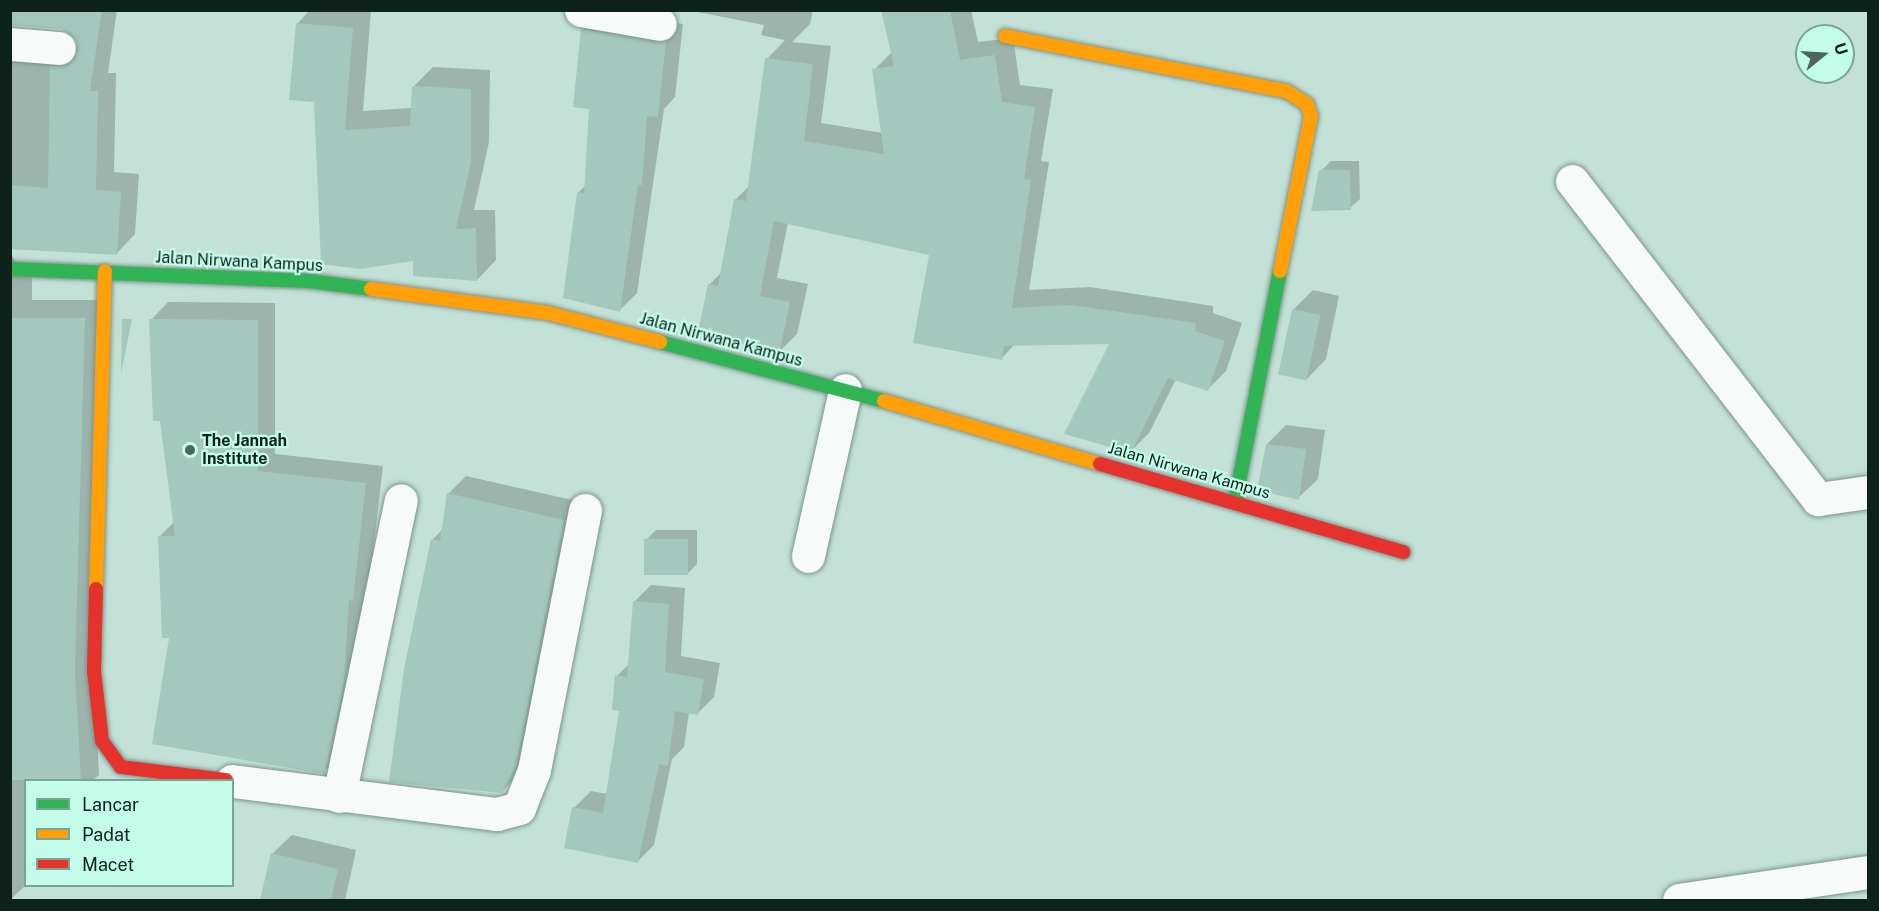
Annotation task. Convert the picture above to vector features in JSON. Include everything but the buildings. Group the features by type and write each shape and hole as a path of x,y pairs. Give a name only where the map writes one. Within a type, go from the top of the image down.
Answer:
{"street":[{"path":"581,10 660,24"},
{"path":"1005,36 1286,91 1307,104 1311,116 1235,501"},
{"path":"10,45 59,48"},
{"path":"1572,181 1818,499 1869,492"},
{"name":"Jalan Nirwana Kampus","path":"10,269 105,271 309,281 475,301 548,313 845,390 1235,501 1402,552"},
{"path":"105,271 94,671 102,741 121,767 218,779"},
{"path":"808,556 845,390"},
{"path":"339,796 401,500"},
{"path":"234,781 339,796 504,814 522,804 585,510"},
{"path":"1679,900 1869,872"}],"traffic: fast":[{"path":"10,269 309,281 371,289"},
{"path":"1235,502 1280,271"},
{"path":"660,342 884,401"}],"traffic: slow":[{"path":"1005,36 1286,91 1307,104 1311,116 1280,271"},
{"path":"96,589 105,271"},
{"path":"371,289 548,313 660,342"},
{"path":"884,401 1100,464"}],"traffic: jam":[{"path":"1100,464 1403,552"},
{"path":"96,589 94,671 102,741 121,767 218,779"}],"place":[{"name":"The Jannah Institute","path":"190,450"}]}
